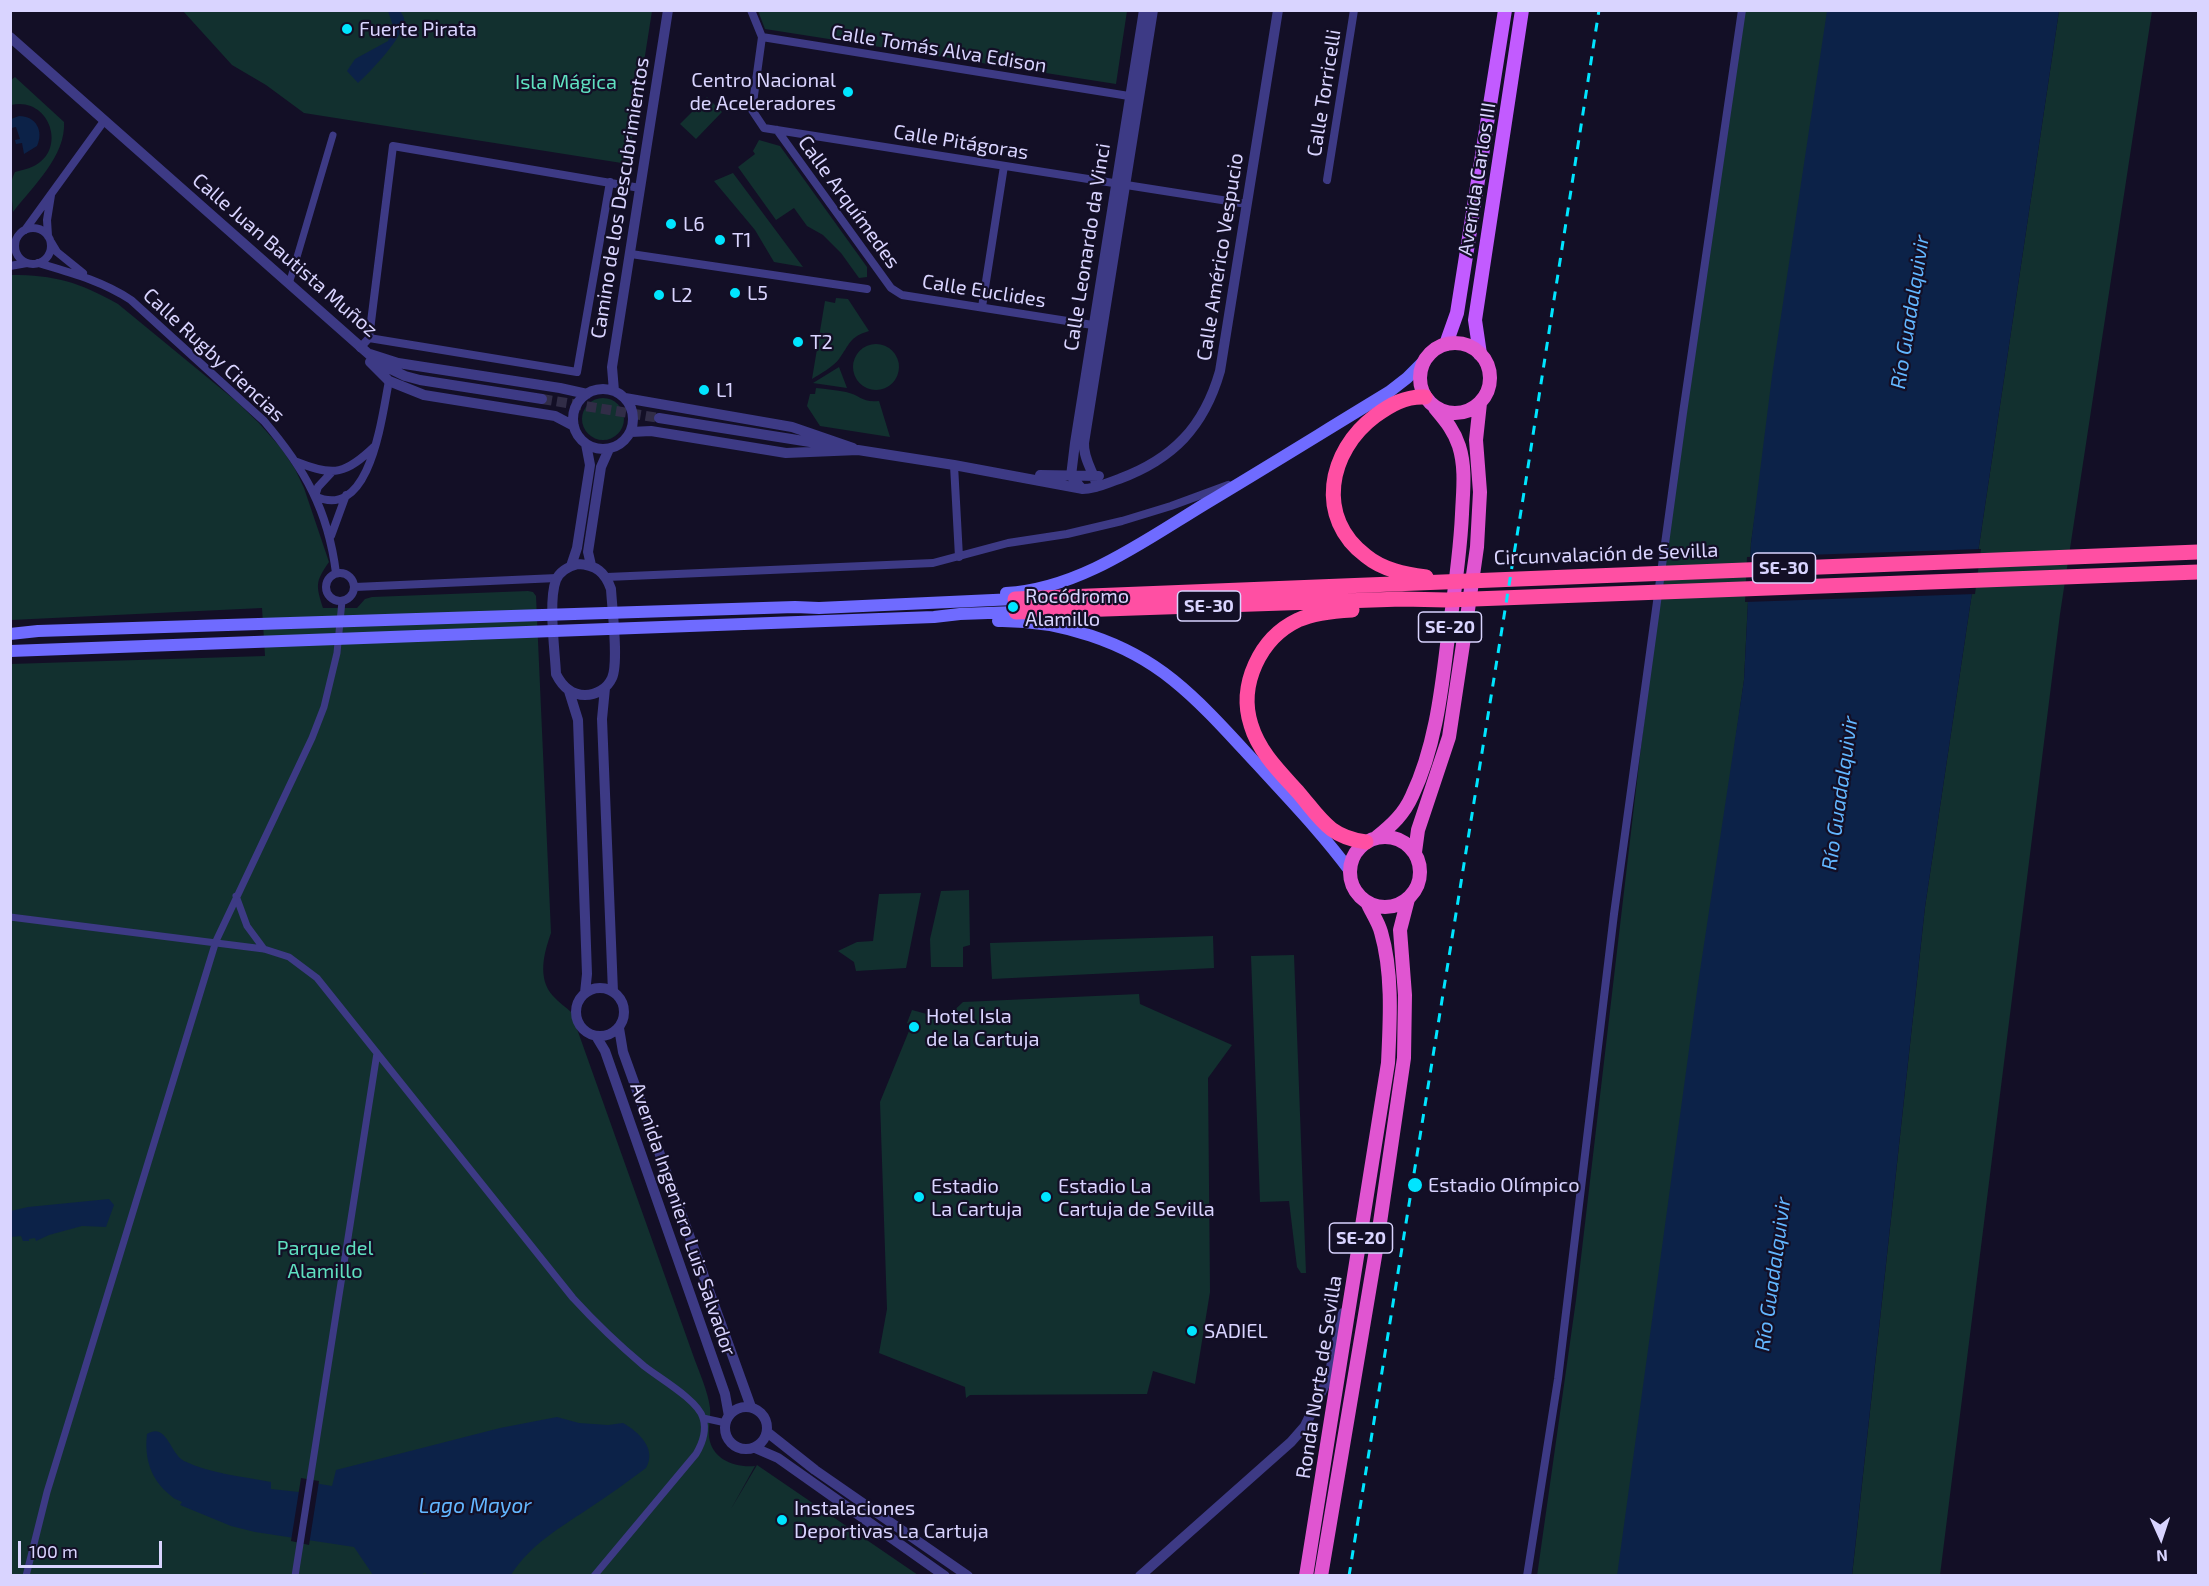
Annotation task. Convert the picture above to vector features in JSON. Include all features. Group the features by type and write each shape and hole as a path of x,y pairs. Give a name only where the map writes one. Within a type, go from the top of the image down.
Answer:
{"highway":[{"path":"1430,402 1420,386 1420,374 1423,362 1437,348 1446,344 1458,343 1470,346 1480,354"},
{"name":"Ronda Norte de Sevilla","path":"1321,1575 1376,1250 1404,1059 1405,995 1400,930 1408,899 1415,892 1419,882 1419,862 1415,852 1418,830 1449,737 1477,547 1480,492 1476,440 1480,403 1490,384 1490,373 1480,354"},
{"path":"1415,852 1408,844 1398,839 1388,837 1349,840 1333,831 1266,754 1251,725 1248,704 1249,683 1256,663 1267,644 1291,623 1402,591 1386,568 1366,556 1349,538 1340,522 1335,505 1334,476 1340,456 1358,430 1384,409 1411,397 1430,402 1446,413 1458,414 1480,403"},
{"name":"SE-20","path":"1350,871 1352,860 1358,850 1405,812 1429,747 1440,698 1460,550 1464,471 1460,446 1451,426 1430,402"},
{"name":"Circunvalación de Sevilla","path":"1402,591 1465,581 2199,552"},
{"name":"Circunvalación de Sevilla","path":"1402,591 1447,600 2199,572"},
{"name":"SE-30","path":"1015,606 1402,591"},
{"name":"Ronda Norte de Sevilla","path":"1306,1575 1388,1063 1389,996 1381,929 1367,902 1354,891 1350,871"},
{"path":"1367,902 1388,907 1398,905 1408,899"}],"main road":[{"name":"Avenida Carlos III","path":"1446,344 1457,313 1505,10"},
{"name":"Avenida Carlos III","path":"1480,354 1475,320 1522,10"},
{"path":"10,651 934,618 1015,606 1138,544 1251,477 1389,392 1423,362"},
{"path":"10,634 38,631 795,607 1015,606 1050,625 1084,633 1117,646 1148,662 1172,679 1205,709 1282,791 1350,871"},
{"path":"10,628 38,631"}],"street":[{"name":"Camino de los Descubrimientos","path":"614,391 612,367 668,10"},
{"path":"751,10 762,37"},
{"name":"Calle Leonardo da Vinci","path":"1084,482 1084,443 1097,326 1134,97 1144,10"},
{"name":"Calle Leonardo da Vinci","path":"1134,97 1153,10"},
{"name":"Calle Américo Vespucio","path":"626,399 792,427 858,450 1016,476 1084,482 1133,473 1167,454 1178,445 1205,410 1215,390 1220,371 1278,10"},
{"name":"Calle Torricelli","path":"1327,180 1354,10"},
{"path":"1527,1575 1558,1379 1614,914 1681,424 1742,10"},
{"name":"Calle Juan Bautista Muñoz","path":"10,37 363,350 398,363 587,394"},
{"name":"Calle Tomás Alva Edison","path":"762,37 1134,97"},
{"name":"Calle Pitágoras","path":"762,37 752,111 764,128 1247,204"},
{"path":"27,263 15,252 18,235 104,121"},
{"name":"Calle Arquímedes","path":"777,130 896,292"},
{"path":"289,284 333,135"},
{"path":"363,350 369,338 393,146 640,188"},
{"path":"982,307 1004,166"},
{"path":"369,338 578,372 610,182"},
{"path":"39,263 44,261 50,252 47,220 52,191"},
{"path":"18,235 40,229 49,238 57,252 90,278"},
{"path":"631,254 867,290"},
{"path":"10,266 39,263 90,278"},
{"name":"Calle Rugby Ciencias","path":"90,278 113,288 131,300 264,421 296,461 315,496 331,536 336,573"},
{"name":"Calle Euclides","path":"896,292 902,295 1097,326"},
{"name":"Calle Leonardo da Vinci","path":"1084,482 1097,326"},
{"path":"363,350 370,364 388,381 424,395 555,416 574,426"},
{"path":"363,350 380,364 420,380 542,399"},
{"path":"331,473 318,488 315,496 325,500 334,500 346,495 356,486 370,464 388,381"},
{"path":"605,389 614,391 626,399 632,409 631,432 625,440 609,448 597,448 586,444 580,439 574,426 575,408 587,394 605,389"},
{"path":"659,417 858,450"},
{"name":"Calle Américo Vespucio","path":"631,432 651,431 786,453 858,450"},
{"path":"585,993 599,988 614,992 620,998 625,1014 619,1028 604,1036 596,1036 582,1028 576,1014 576,1006 585,993 587,974 578,720 569,691 556,674 553,593 557,578 571,566 576,552 590,465 586,444"},
{"path":"296,461 331,473 341,471 358,462 375,446"},
{"path":"591,565 588,552 601,466 609,448"},
{"path":"954,465 959,557"},
{"path":"341,471 352,476 356,486"},
{"name":"Calle Américo Vespucio","path":"1016,476 1084,482"},
{"path":"606,577 933,563 1008,543 1067,534 1122,521 1251,477"},
{"path":"331,536 346,495"},
{"path":"571,566 591,565 601,570 611,589 615,659 614,672 605,688 602,719 614,992"},
{"path":"336,573 349,575 355,587 352,595 342,601 332,599 326,592 328,578 336,573"},
{"path":"355,587 557,578"},
{"path":"26,1575 47,1492 216,941 288,790 324,707 337,653 342,601"},
{"path":"569,691 587,695 605,688"},
{"path":"236,896 247,926 264,949"},
{"path":"10,917 157,936 216,941 264,949 289,957 317,978 573,1298 630,1353 696,1406 703,1418 704,1434 702,1444 696,1454 594,1575"},
{"name":"Avenida Ingeniero Luis Salvador","path":"619,1028 623,1052 751,1407"},
{"name":"Avenida Ingeniero Luis Salvador","path":"596,1036 605,1051 725,1394 727,1420"},
{"path":"295,1575 377,1053"},
{"path":"1140,1575 1291,1442 1305,1426 1329,1376 1359,1249"},
{"path":"751,1407 766,1419 767,1432 761,1444 755,1448 735,1447 726,1436 727,1420 738,1409 751,1407"},
{"path":"703,1418 727,1420"},
{"path":"767,1432 815,1470 968,1575"},
{"path":"755,1448 778,1458 945,1575"}],"green space":[{"name":"Isla Mágica","path":"183,11 652,11 628,164 304,113 266,85 232,65"},
{"path":"758,11 1127,11 1116,84 765,29"},
{"path":"1743,11 1828,11 1751,543 1744,680 1618,1575 1537,1576 1576,1300 1664,551"},
{"path":"2059,11 2152,11 2060,614 1940,1575 1852,1576 1925,907"},
{"path":"15,77 64,122 60,147 54,159 13,212 11,187 15,172 34,166 44,158 50,148 52,137 44,116 35,108 24,104 11,105 11,80"},
{"path":"707,97 722,112 696,139 680,124"},
{"path":"759,140 780,146 867,267 867,277 859,278 841,253 823,235 807,226 794,208 776,220 738,167 755,154 753,151"},
{"path":"733,173 803,267 774,262 755,230 714,181"},
{"name":"Parque del Alamillo","path":"11,275 41,276 66,281 91,290 118,304 236,401 259,423 281,448 304,488 329,562 318,584 323,608 357,608 365,599 372,597 528,591 533,592 536,596 551,933 544,957 543,973 553,996 571,1012 705,1388 710,1408 711,1445 719,1456 732,1464 755,1466 731,1509 757,1465 918,1575 11,1575 10,664 265,656 262,608 11,620"},
{"path":"836,298 848,299 869,331 854,339 836,362 812,379 825,301 835,303"},
{"path":"876,344 892,351 899,367 892,383 876,390 860,383 853,367 860,351"},
{"path":"839,367 847,388 813,383"},
{"path":"816,388 846,392 865,400 879,401 890,437 820,426 807,406 810,394 815,394"},
{"path":"603,398 611,399 618,404 623,411 623,427 618,434 611,439 603,440 595,439 588,434 583,427 582,419 583,411 588,404 595,399"},
{"path":"969,890 970,945 963,947 963,967 931,967 930,939 941,891"},
{"path":"921,893 906,968 856,971 854,962 838,951 857,942 873,941 879,894"},
{"path":"1213,936 1214,968 992,979 990,943"},
{"path":"1294,955 1306,1273 1301,1273 1297,1267 1289,1201 1260,1202 1251,956"},
{"name":"Estadio La Cartuja de Sevilla","path":"1139,994 1140,1004 1232,1045 1208,1078 1210,1292 1195,1384 1153,1371 1147,1394 970,1395 966,1398 965,1387 879,1353 887,1309 880,1102 911,1026 907,1023 912,1010 945,1019 963,1002"}],"water":[{"path":"388,11 400,11 404,18 400,34 358,83 347,71 355,59 388,41 393,32 393,26"},
{"name":"Río Guadalquivir","path":"1827,11 2059,11 1925,907 1852,1575 1617,1576 1698,984 1744,680 1751,543 1772,376"},
{"path":"19,116 34,122 40,135 37,146 24,154 22,143 16,144 15,140 20,139 16,127 11,128 11,119"},
{"path":"109,1199 114,1205 106,1227 82,1226 36,1241 35,1238 23,1241 21,1236 11,1237 11,1211 28,1207"},
{"name":"Lago Mayor","path":"557,1417 579,1423 608,1425 623,1423 645,1442 649,1461 646,1468 536,1546 511,1575 429,1576 425,1573 417,1576 373,1575 354,1547 255,1532 231,1526 180,1505 182,1502 163,1489 150,1468 146,1443 147,1434 154,1431 159,1432 164,1435 184,1461 216,1472 271,1482 271,1489 299,1492 302,1481 332,1486 336,1470 500,1428"}],"pier":[{"path":"1981,549 1975,594 1745,602 1747,557"},
{"path":"301,1478 319,1481 309,1545 291,1541"}],"tunnel":[{"path":"542,399 659,418"}],"railway":[{"path":"1349,1576 1526,480 1599,10"}],"place":[{"name":"Fuerte Pirata","path":"347,29"},
{"name":"Centro Nacional de Aceleradores","path":"848,92"},
{"name":"L6","path":"671,224"},
{"name":"T1","path":"720,240"},
{"name":"L5","path":"735,293"},
{"name":"L2","path":"659,295"},
{"name":"T2","path":"798,342"},
{"name":"L1","path":"704,390"},
{"name":"Rocódromo Alamillo","path":"1013,607"},
{"name":"Hotel Isla de la Cartuja","path":"914,1027"},
{"name":"Estadio Olímpico","path":"1415,1185"},
{"name":"Estadio La Cartuja","path":"919,1197"},
{"name":"Estadio La Cartuja de Sevilla","path":"1046,1197"},
{"name":"SADIEL","path":"1192,1331"},
{"name":"Instalaciones Deportivas La Cartuja","path":"782,1520"}]}
